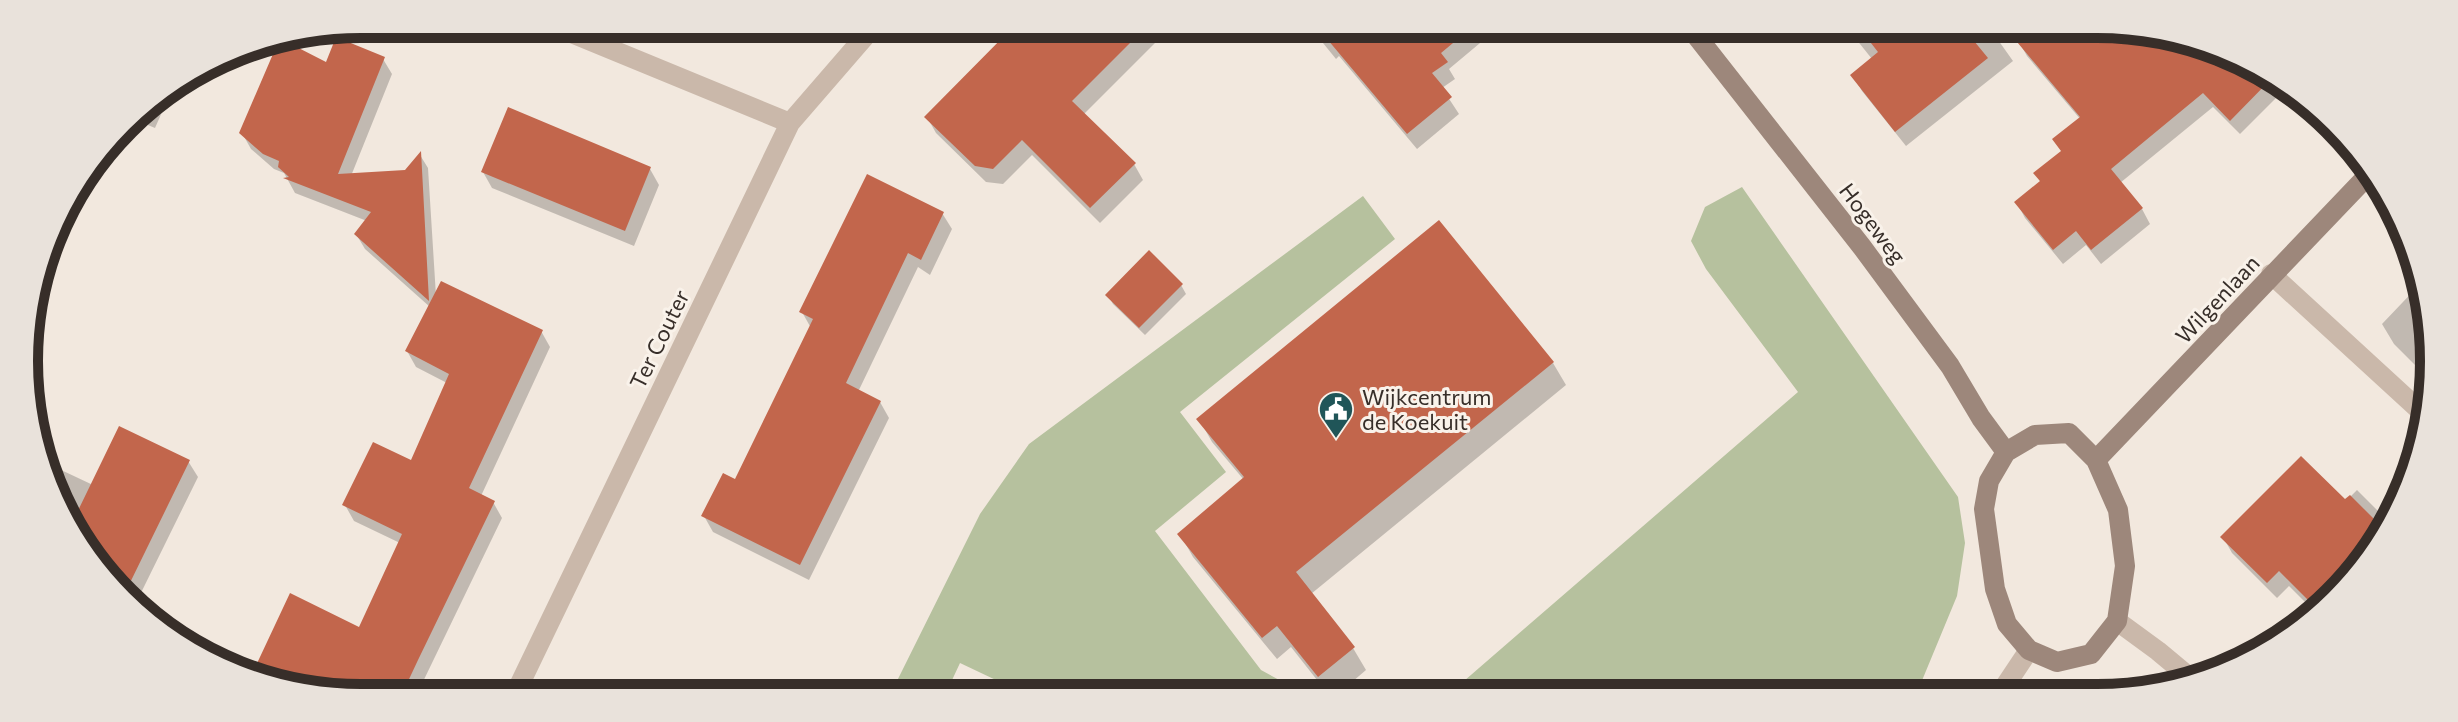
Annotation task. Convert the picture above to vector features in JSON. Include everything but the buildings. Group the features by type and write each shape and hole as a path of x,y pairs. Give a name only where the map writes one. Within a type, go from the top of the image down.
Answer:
{"street":[{"path":"584,38 790,123"},
{"name":"Ter Couter","path":"520,684 790,123 864,38"},
{"name":"Hogeweg","path":"1698,38 1862,247 1950,366 2006,452"},
{"name":"Wilgenlaan","path":"2096,460 2364,179"},
{"path":"2271,274 2416,407"},
{"path":"2069,433 2096,460 2118,510 2125,566 2117,621 2091,654 2057,662 2029,650 2007,624 1995,589 1984,509 1989,481 2006,452 2035,435 2069,433"},
{"path":"2117,621 2184,672"},
{"path":"2006,684 2029,650"}],"green space":[{"path":"1742,187 1958,497 1965,543 1957,596 1921,684 1461,684 1798,392 1706,269 1691,241 1705,207"},
{"path":"1363,196 1395,239 1180,412 1226,472 1155,531 1261,670 1287,684 1004,684 960,663 950,684 895,684 980,514 1029,444"}],"place":[{"name":"Wijkcentrum de Koekuit","path":"1336,440"}]}
